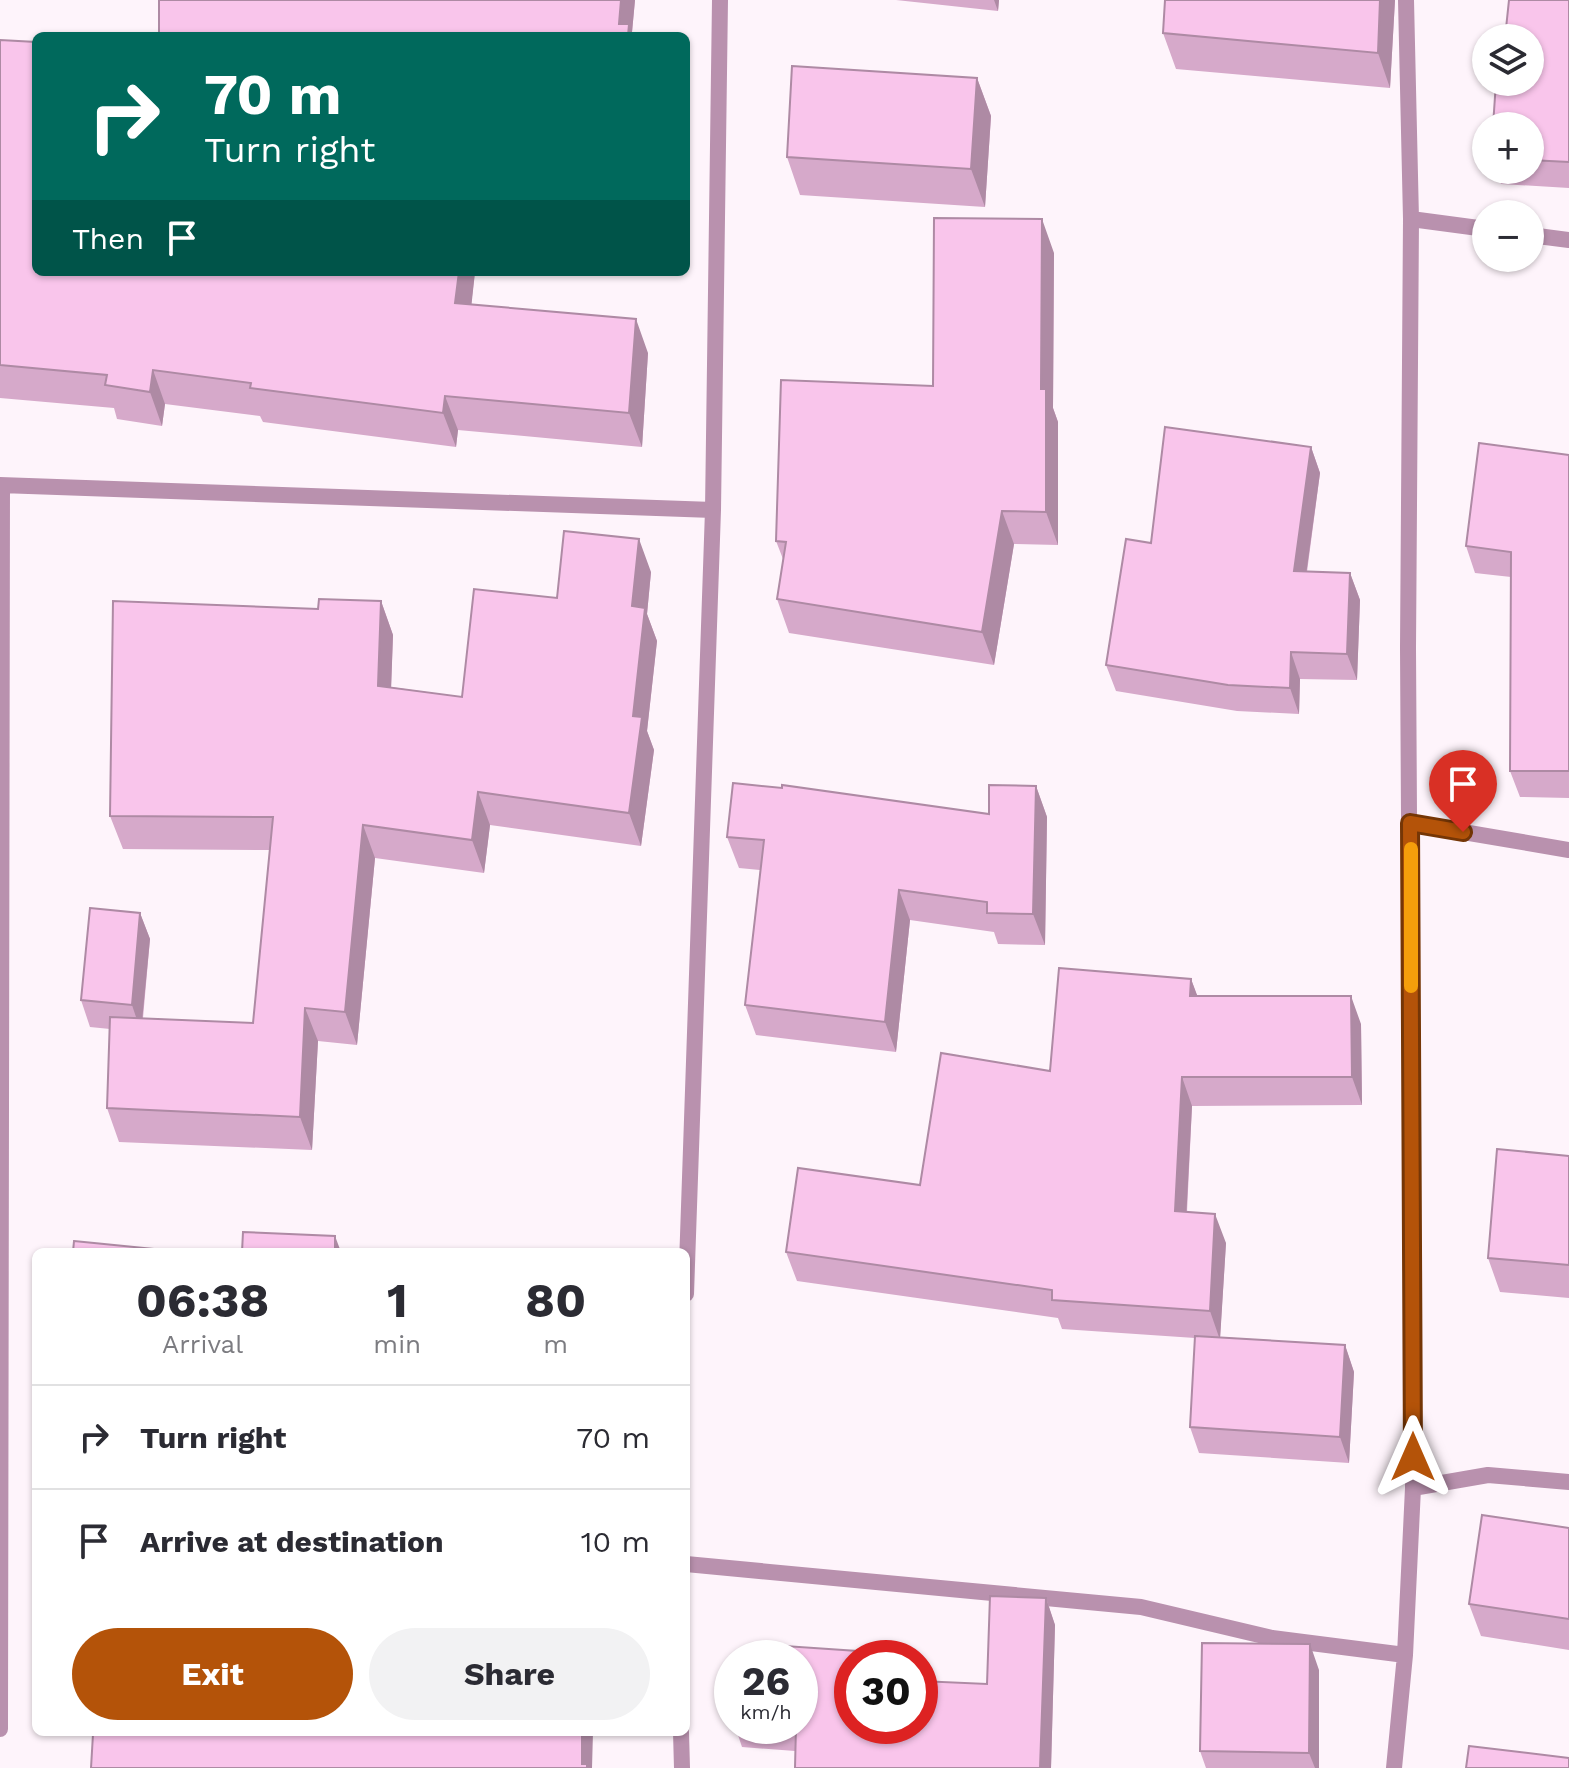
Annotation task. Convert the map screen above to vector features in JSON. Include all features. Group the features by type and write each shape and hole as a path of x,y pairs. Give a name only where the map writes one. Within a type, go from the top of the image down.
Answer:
{"street":[{"path":"688,1248 713,510 720,0"},
{"path":"1394,1768 1405,1655 1413,1488 1408,633 1411,219 1406,0"},
{"path":"1411,219 1472,227"},
{"path":"1544,237 1569,240"},
{"path":"0,1729 1,486 713,510"},
{"path":"1410,823 1569,850"},
{"path":"1413,1488 1488,1475 1569,1482"},
{"path":"690,1564 1141,1607 1272,1638 1405,1655"},
{"path":"681,1736 682,1768"}],"building":[{"path":"159,0 621,0 619,24 629,24 628,32 159,32"},
{"path":"1165,0 1380,0 1378,53 1163,33"},
{"path":"1509,0 1569,0 1569,162 1544,161 1544,112 1494,112 1495,96 1544,96 1544,24 1506,24"},
{"path":"0,40 32,42 32,276 458,276 455,303 636,319 629,413 445,396 443,413 250,388 251,383 153,370 150,392 105,385 107,375 0,365"},
{"path":"792,66 977,78 971,169 787,157"},
{"path":"934,218 1042,219 1041,389 1046,389 1046,512 1002,511 982,632 777,599 786,542 776,541 781,380 933,386"},
{"path":"1165,427 1311,447 1294,571 1350,573 1347,654 1291,652 1290,688 1228,685 1106,665 1126,539 1151,543"},
{"path":"1479,443 1569,455 1569,771 1510,771 1511,552 1466,546"},
{"path":"564,531 639,539 632,606 645,608 633,716 642,717 629,813 478,792 472,840 363,825 345,1012 305,1008 300,1117 107,1108 110,1017 253,1023 273,817 110,816 113,601 318,609 319,599 381,601 378,686 462,697 474,589 557,598"},
{"path":"733,783 782,788 782,785 989,814 989,785 1036,786 1033,914 987,913 987,902 899,890 885,1022 745,1005 764,840 727,837"},
{"path":"90,908 140,913 132,1005 81,1000"},
{"path":"1059,968 1191,979 1190,996 1351,996 1352,1077 1182,1077 1175,1211 1215,1214 1210,1311 1052,1300 1052,1290 786,1252 798,1168 920,1185 941,1053 1050,1071"},
{"path":"1497,1149 1569,1156 1569,1265 1488,1258"},
{"path":"243,1232 335,1236 335,1248 242,1248"},
{"path":"74,1241 144,1248 73,1248"},
{"path":"1195,1336 1345,1345 1340,1437 1190,1427"},
{"path":"1482,1515 1569,1528 1569,1619 1469,1604"},
{"path":"990,1596 1046,1598 1040,1768 795,1768 796,1744 818,1744 818,1648 834,1649 834,1744 938,1744 938,1682 987,1684"},
{"path":"1202,1643 1310,1644 1309,1753 1200,1751"},
{"path":"93,1736 582,1736 582,1764 587,1764 587,1768 91,1768"},
{"path":"1469,1746 1569,1758 1569,1768 1466,1768"}],"slow traffic":[{"path":"1411,849 1411,986"}],"route":[{"path":"1413,1457 1410,823 1463,832"}]}
